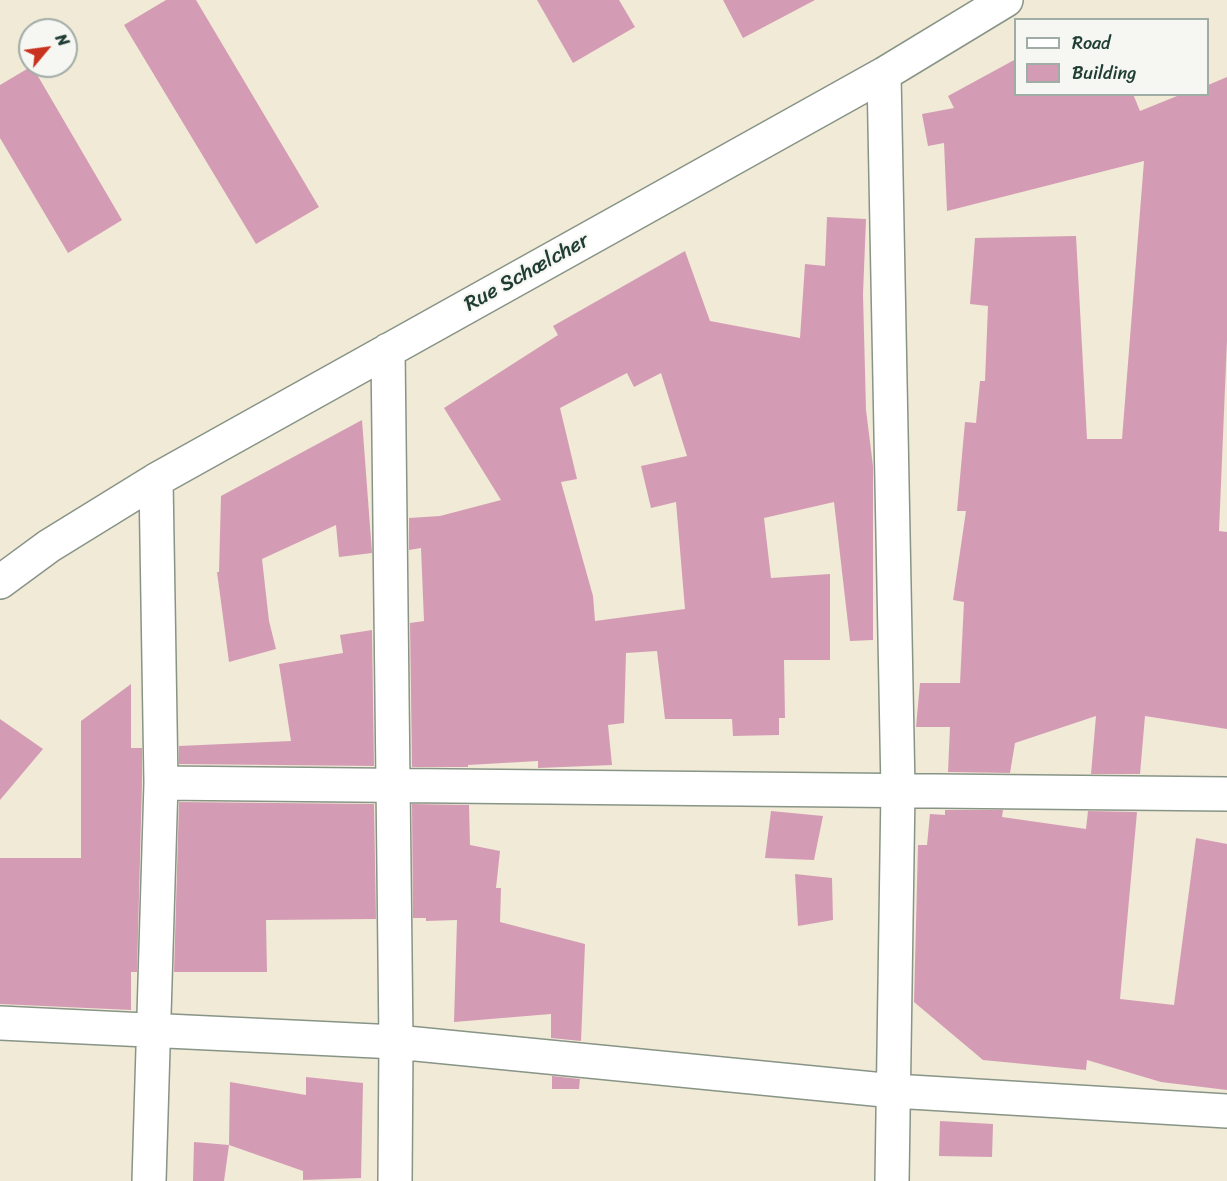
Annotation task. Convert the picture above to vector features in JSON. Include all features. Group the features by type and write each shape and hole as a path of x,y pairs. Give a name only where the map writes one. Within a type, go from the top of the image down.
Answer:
{"street":[{"name":"Rue Schœlcher","path":"0,582 49,546 156,480 884,74 1006,0"},
{"path":"884,74 898,790 892,1181"},
{"path":"388,350 396,1042 395,1181"},
{"path":"149,1181 160,783 156,480"},
{"name":"Rue Schœlcher","path":"0,554 49,546"},
{"path":"160,783 1227,794"},
{"path":"0,1023 396,1042 894,1091 1227,1112"}],"building":[{"path":"166,0 196,0 319,207 256,244 124,25"},
{"path":"537,0 619,0 635,27 573,63"},
{"path":"723,0 815,0 743,38"},
{"path":"1014,60 1014,96 1134,96 1140,111 1177,96 1209,96 1209,85 1227,77 1227,340 1219,531 1227,532 1227,729 1145,716 1140,774 1091,774 1096,716 1015,743 1010,773 948,772 950,727 916,727 920,683 960,683 964,602 953,600 966,511 957,511 965,422 976,423 980,381 985,381 988,306 970,304 975,238 1076,236 1087,439 1122,439 1144,161 947,211 944,143 928,146 922,114 954,108 948,96"},
{"path":"18,74 18,78 39,78 122,220 68,253 0,138 0,85"},
{"path":"827,217 866,219 863,294 866,410 873,466 873,640 850,641 834,502 764,518 771,578 830,574 830,660 784,660 785,718 779,718 779,735 733,736 732,719 665,719 657,651 626,653 624,723 608,725 612,765 538,768 538,761 468,765 468,767 412,767 410,623 424,621 421,548 409,550 409,518 440,516 501,500 444,408 558,335 553,326 685,251 710,321 800,338 805,264 825,266","holes":["627,373 634,387 661,373 687,456 641,466 651,508 676,502 685,609 595,621 593,596 561,482 577,479 560,408"]},
{"path":"362,420 372,553 339,557 336,525 262,559 269,621 276,649 229,662 217,572 219,572 221,496"},
{"path":"372,630 374,766 179,764 179,746 291,741 279,664 343,653 340,635"},
{"path":"131,684 131,748 142,748 142,783 137,972 131,972 131,1010 0,1004 0,858 81,858 81,721"},
{"path":"0,719 43,749 0,800"},
{"path":"179,802 374,804 376,919 266,920 267,972 174,972"},
{"path":"412,804 469,805 470,845 500,851 496,888 501,888 500,922 585,944 581,1041 551,1038 551,1014 454,1022 457,920 426,921 426,918 413,918"},
{"path":"945,810 1003,810 1002,817 1086,829 1088,811 1137,812 1120,999 1174,1005 1196,838 1227,844 1227,1090 1161,1082 1087,1060 1086,1070 983,1060 914,1002 918,845 927,845 930,814 945,815"},
{"path":"771,811 823,816 814,860 765,858"},
{"path":"795,874 832,878 833,920 798,926"},
{"path":"552,1076 580,1079 579,1089 552,1089"},
{"path":"306,1077 363,1083 361,1178 303,1180 303,1171 229,1145 230,1082 306,1095"},
{"path":"940,1121 993,1124 992,1157 939,1156"},
{"path":"194,1142 229,1145 224,1181 193,1181"}]}
